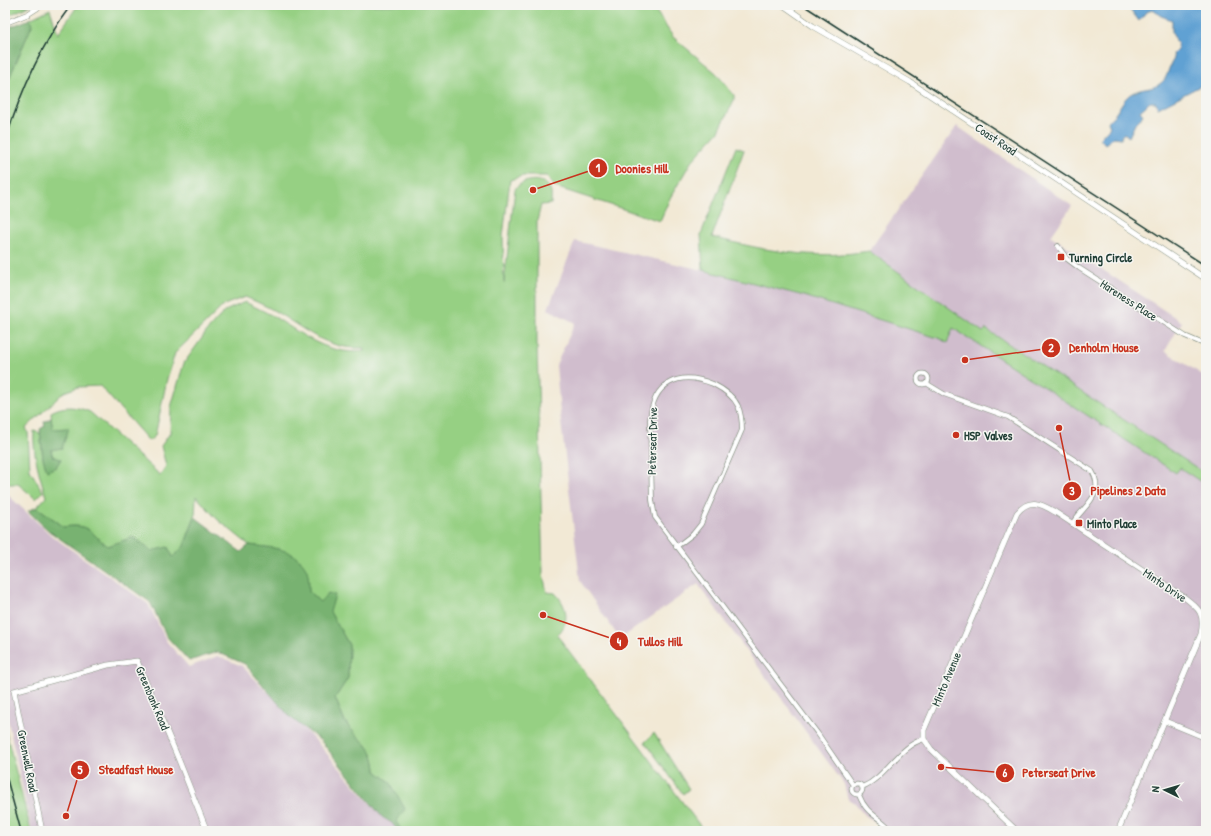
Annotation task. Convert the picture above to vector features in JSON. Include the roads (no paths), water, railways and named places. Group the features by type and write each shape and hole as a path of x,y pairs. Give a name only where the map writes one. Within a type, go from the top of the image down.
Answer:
{"street":[{"path":"5,23 42,5"},
{"name":"Coast Road","path":"783,5 813,26 910,82 1160,250 1206,279"},
{"name":"Hareness Place","path":"1058,246 1067,259 1079,268 1185,336 1206,345"},
{"name":"Peterseat Drive","path":"676,547 693,534 701,524 742,430 742,421 738,405 727,392 706,381 688,377 672,382 660,391 652,404 650,420 654,514 676,547 818,734 853,785"},
{"path":"926,383 944,394 1008,417 1092,471 1096,479 1096,494 1091,502 1080,512 1072,524"},
{"name":"Minto Drive","path":"1027,504 1036,502 1046,507 1184,597 1195,605 1201,614 1203,624 1201,634 1118,831"},
{"name":"Minto Avenue","path":"924,739 927,723 1017,513 1027,504"},
{"name":"Greenbank Road","path":"14,691 108,665 137,661 178,758 206,831"},
{"name":"Greenwell Road","path":"14,691 42,831"},
{"path":"1164,721 1206,738"},
{"path":"862,787 874,781 910,746 924,739 930,749 1016,831"},
{"path":"862,787 858,784 853,785 852,792 858,795 869,812 884,821 892,831"},
{"path":"858,795 861,793 862,787"}],"water":[{"path":"1127,5 1206,5 1206,83 1158,108 1156,102 1150,102 1140,111 1143,115 1135,124 1129,137 1124,133 1121,138 1114,137 1105,144 1100,138 1110,127 1108,122 1130,94 1158,85 1164,81 1174,59 1173,54 1177,50 1178,44 1172,33 1172,20 1161,16 1153,10 1146,12 1139,21"}],"railway":[{"path":"5,142 24,88 40,53 71,5"},
{"path":"803,5 1206,266"},
{"path":"5,772 21,831"}],"place":[{"name":"Doonies Hill","path":"533,190"},
{"name":"Turning Circle","path":"1061,257"},
{"name":"Denholm House","path":"965,360"},
{"name":"Pipelines 2 Data","path":"1059,428"},
{"name":"HSP Valves","path":"956,435"},
{"name":"Minto Place","path":"1079,523"},
{"name":"Tullos Hill","path":"543,615"},
{"name":"Peterseat Drive","path":"941,767"},
{"name":"Steadfast House","path":"66,816"}]}
